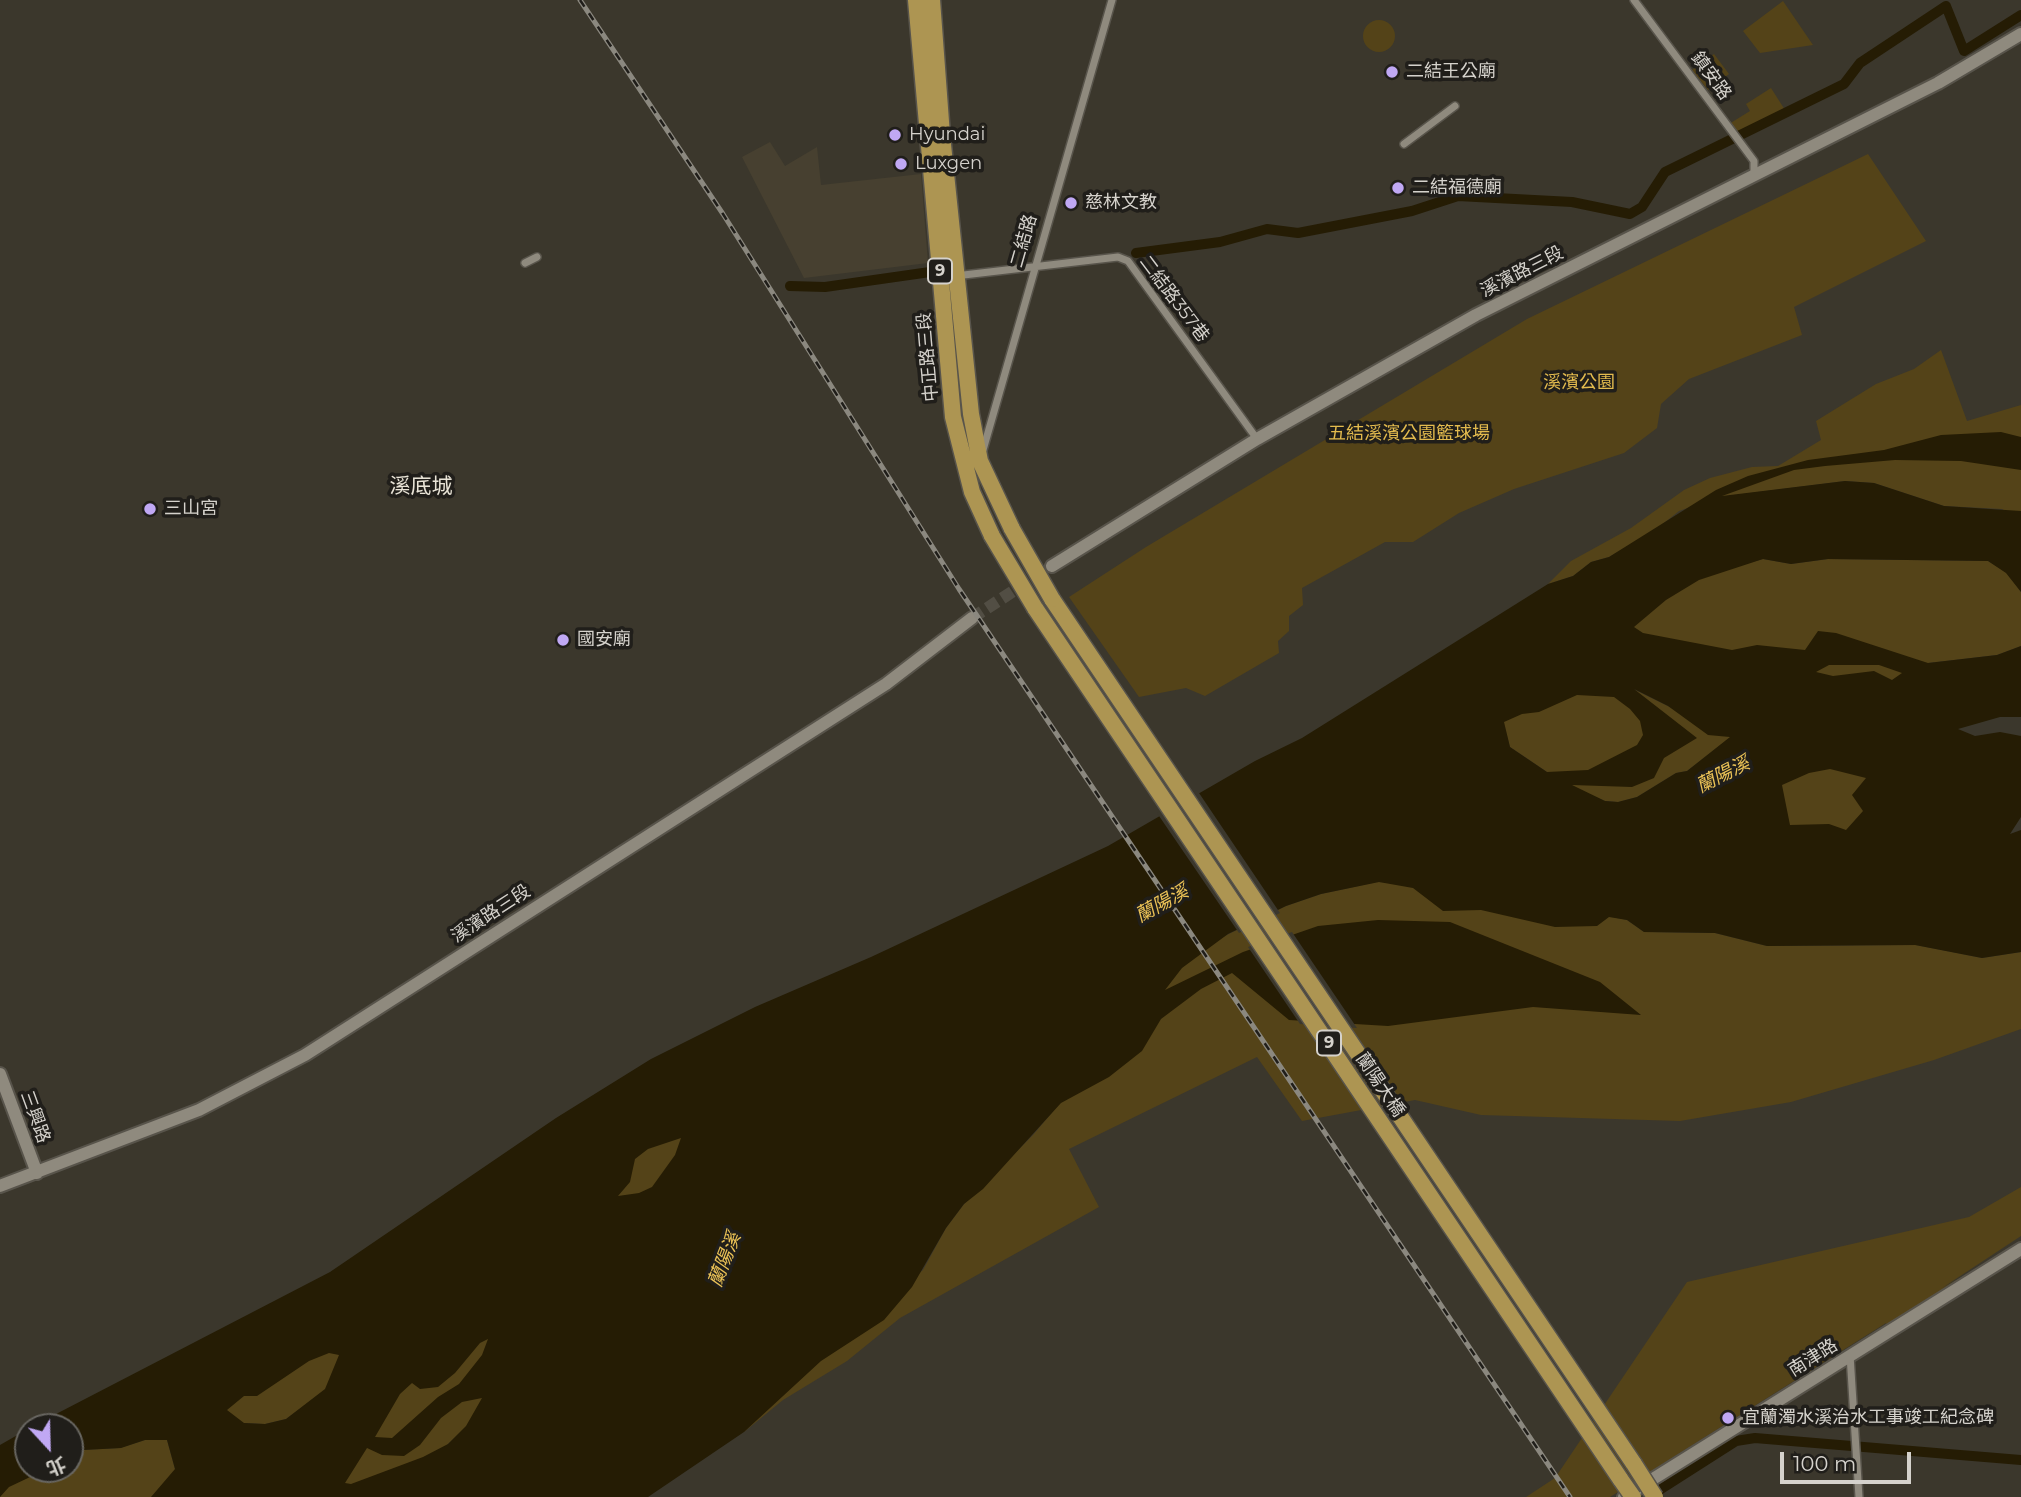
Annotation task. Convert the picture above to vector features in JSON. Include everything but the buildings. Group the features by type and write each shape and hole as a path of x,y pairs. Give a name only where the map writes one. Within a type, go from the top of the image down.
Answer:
{"main road":[{"name":"中正路三段","path":"916,0 953,417 972,492 992,536 1035,608"},
{"name":"中正路三段","path":"932,0 971,414 980,461 1012,529 1052,598"},
{"name":"蘭陽大橋","path":"1052,598 1656,1497"},
{"name":"蘭陽大橋","path":"1035,608 1633,1497"}],"street":[{"name":"二結路","path":"972,492 1033,267 1112,0"},
{"name":"鎮安路","path":"1634,0 1754,161 1754,174"},
{"name":"溪濱路三段","path":"1052,566 1257,439 1498,303 1938,83 2021,34"},
{"path":"1404,144 1455,106"},
{"path":"1118,257 1122,247"},
{"path":"525,263 537,257"},
{"name":"二結路357巷","path":"941,278 1118,257 1128,261 1257,439"},
{"name":"溪濱路三段","path":"0,1186 199,1110 305,1055 886,684 972,618"},
{"name":"三興路","path":"0,1074 37,1173"},
{"name":"南津路","path":"1624,1497 2021,1249"},
{"path":"1850,1355 1858,1445 1859,1497"}],"shaded area":[{"path":"770,142 785,166 817,147 821,185 921,174 928,263 804,278 742,157"}],"green space":[{"path":"1783,1 1813,45 1760,53 1743,31"},
{"path":"1379,20 1391,24 1395,36 1391,48 1379,52 1367,48 1363,36 1367,24"},
{"path":"1714,54 1729,74 1708,90 1692,70"},
{"path":"1771,88 1785,110 1738,134 1729,124 1750,111 1746,104"},
{"name":"溪濱公園","path":"1868,154 1926,241 1794,307 1802,335 1689,379 1661,404 1657,428 1624,453 1514,489 1459,513 1413,542 1385,542 1302,588 1303,605 1289,616 1289,631 1278,641 1279,653 1205,696 1186,688 1139,697 1069,597 1146,547 1527,319"},
{"path":"1941,350 1967,421 2021,405 2021,521 2002,509 1944,506 1874,483 1845,481 1719,497 1679,511 1654,531 1609,557 1591,562 1573,576 1548,584 1571,561 1631,528 1684,490 1710,478 1752,467 1778,466 1821,440 1816,421 1876,384 1914,369"},
{"path":"1763,559 1791,564 1828,559 1988,561 2006,572 2021,592 2021,646 1997,655 1928,663 1892,680 1865,684 1572,660 1655,589"},
{"path":"1631,688 1731,737 1687,771 1676,773 1637,797 1618,802 1605,801 1580,790 1510,747 1503,722 1510,706 1574,691"},
{"path":"1804,757 1884,768 1860,850 1689,818"},
{"path":"1377,882 1458,885 1627,920 1644,932 1715,933 1767,946 1916,945 1982,958 2021,952 2021,1029 1934,1060 1791,1102 1680,1121 1481,1115 1415,1100 1302,1121 1257,1057 1069,1149 1099,1207 900,1318 847,1361 783,1400 744,1432 770,1393 923,1270 946,1228 964,1204 1033,1135 1184,956 1286,906 1321,894"},
{"path":"759,1022 577,1322 392,1497 0,1497 0,1490 16,1483 84,1483 84,1450 120,1448 145,1440 167,1440 175,1469 412,1367"},
{"path":"2021,1187 2021,1236 1942,1288 1971,1272 1973,1277 1888,1328 1886,1323 1610,1497 1526,1497 1555,1478 1687,1282 1969,1217"},
{"path":"356,1304 343,1377 286,1419 265,1424 244,1423 189,1409"}],"water":[{"name":"蘭陽溪","path":"2001,432 2021,437 2021,470 1961,461 1895,460 1825,466 1794,470 1722,496 1845,481 1874,483 1944,506 2021,511 2021,592 2006,573 1988,561 1828,559 1791,564 1763,559 1699,580 1666,600 1634,627 1643,633 1732,650 1757,645 1805,650 1818,631 1836,633 1928,663 1997,655 2021,646 2021,717 2000,717 1958,729 1975,736 2000,732 2021,736 2021,817 2010,834 2021,830 2021,952 1982,958 1915,945 1767,946 1715,933 1644,932 1627,920 1609,917 1597,926 1555,927 1481,910 1443,911 1413,888 1379,882 1321,894 1286,906 1228,934 1182,968 1165,990 1243,952 1318,926 1378,920 1450,922 1600,982 1641,1015 1533,1007 1388,1026 1289,1020 1232,973 1201,989 1161,1019 1142,1051 1109,1077 1061,1103 983,1189 964,1204 946,1228 912,1287 884,1320 821,1361 744,1432 648,1497 151,1497 175,1469 167,1440 145,1440 121,1448 84,1450 84,1413 58,1413 330,1272 556,1118 651,1059 755,1007 871,957 1108,846 1255,761 1302,738 1548,584 1573,576 1591,562 1609,557 1716,490 1748,476 1808,460 1884,450 1941,435","holes":["1829,665 1879,665 1902,673 1892,680 1874,671 1833,676 1816,672","1634,689 1668,706 1708,735 1730,737 1687,771 1676,773 1637,797 1618,802 1605,801 1572,785 1632,787 1654,778 1664,758 1697,738","1577,695 1614,697 1640,721 1643,735 1637,745 1588,770 1547,772 1510,747 1504,722 1522,714 1539,712","1830,769 1866,778 1852,795 1863,811 1846,830 1829,824 1790,825 1782,785 1809,773","681,1138 675,1155 652,1187 639,1193 618,1196 630,1182 635,1159 648,1149","488,1339 482,1355 459,1384 438,1397 392,1438 375,1437 400,1394 412,1383 420,1389 438,1387 455,1373 480,1343","329,1353 339,1355 325,1389 286,1419 265,1424 244,1423 227,1410 244,1396 257,1396 309,1361","482,1398 466,1426 448,1444 423,1457 351,1484 345,1483 367,1448 382,1455 404,1456 420,1445 441,1418 462,1402"]},
{"path":"14,1437 14,1483 17,1483 9,1487 0,1497 0,1445"}],"pier":[{"path":"1197,790 1280,913 1239,933 1157,813"},
{"path":"1292,932 1357,1028 1300,1024 1248,947"}],"waterway":[{"path":"1136,253 1220,242 1267,229 1298,233 1412,211 1458,196 1572,202 1630,214 1642,207 1665,172 1844,84 1860,63 1946,6 1964,51 2021,15"},
{"path":"790,286 825,287 930,272"},
{"path":"1650,1496 1736,1441 1755,1438 2021,1460"}],"tunnel":[{"path":"972,618 1052,566"}],"railway":[{"path":"580,0 723,214 959,589 1570,1497"}],"place":[{"name":"二結王公廟","path":"1392,72"},
{"name":"Hyundai","path":"895,135"},
{"name":"Luxgen","path":"901,164"},
{"name":"二結福德廟","path":"1398,188"},
{"name":"慈林文教","path":"1071,203"},
{"name":"三山宮","path":"150,509"},
{"name":"國安廟","path":"563,640"},
{"name":"宜蘭濁水溪治水工事竣工紀念碑","path":"1728,1418"}],"district":[{"name":"溪底城","path":"421,487"}],"park label":[{"name":"五結溪濱公園籃球場","path":"1409,434"}]}
